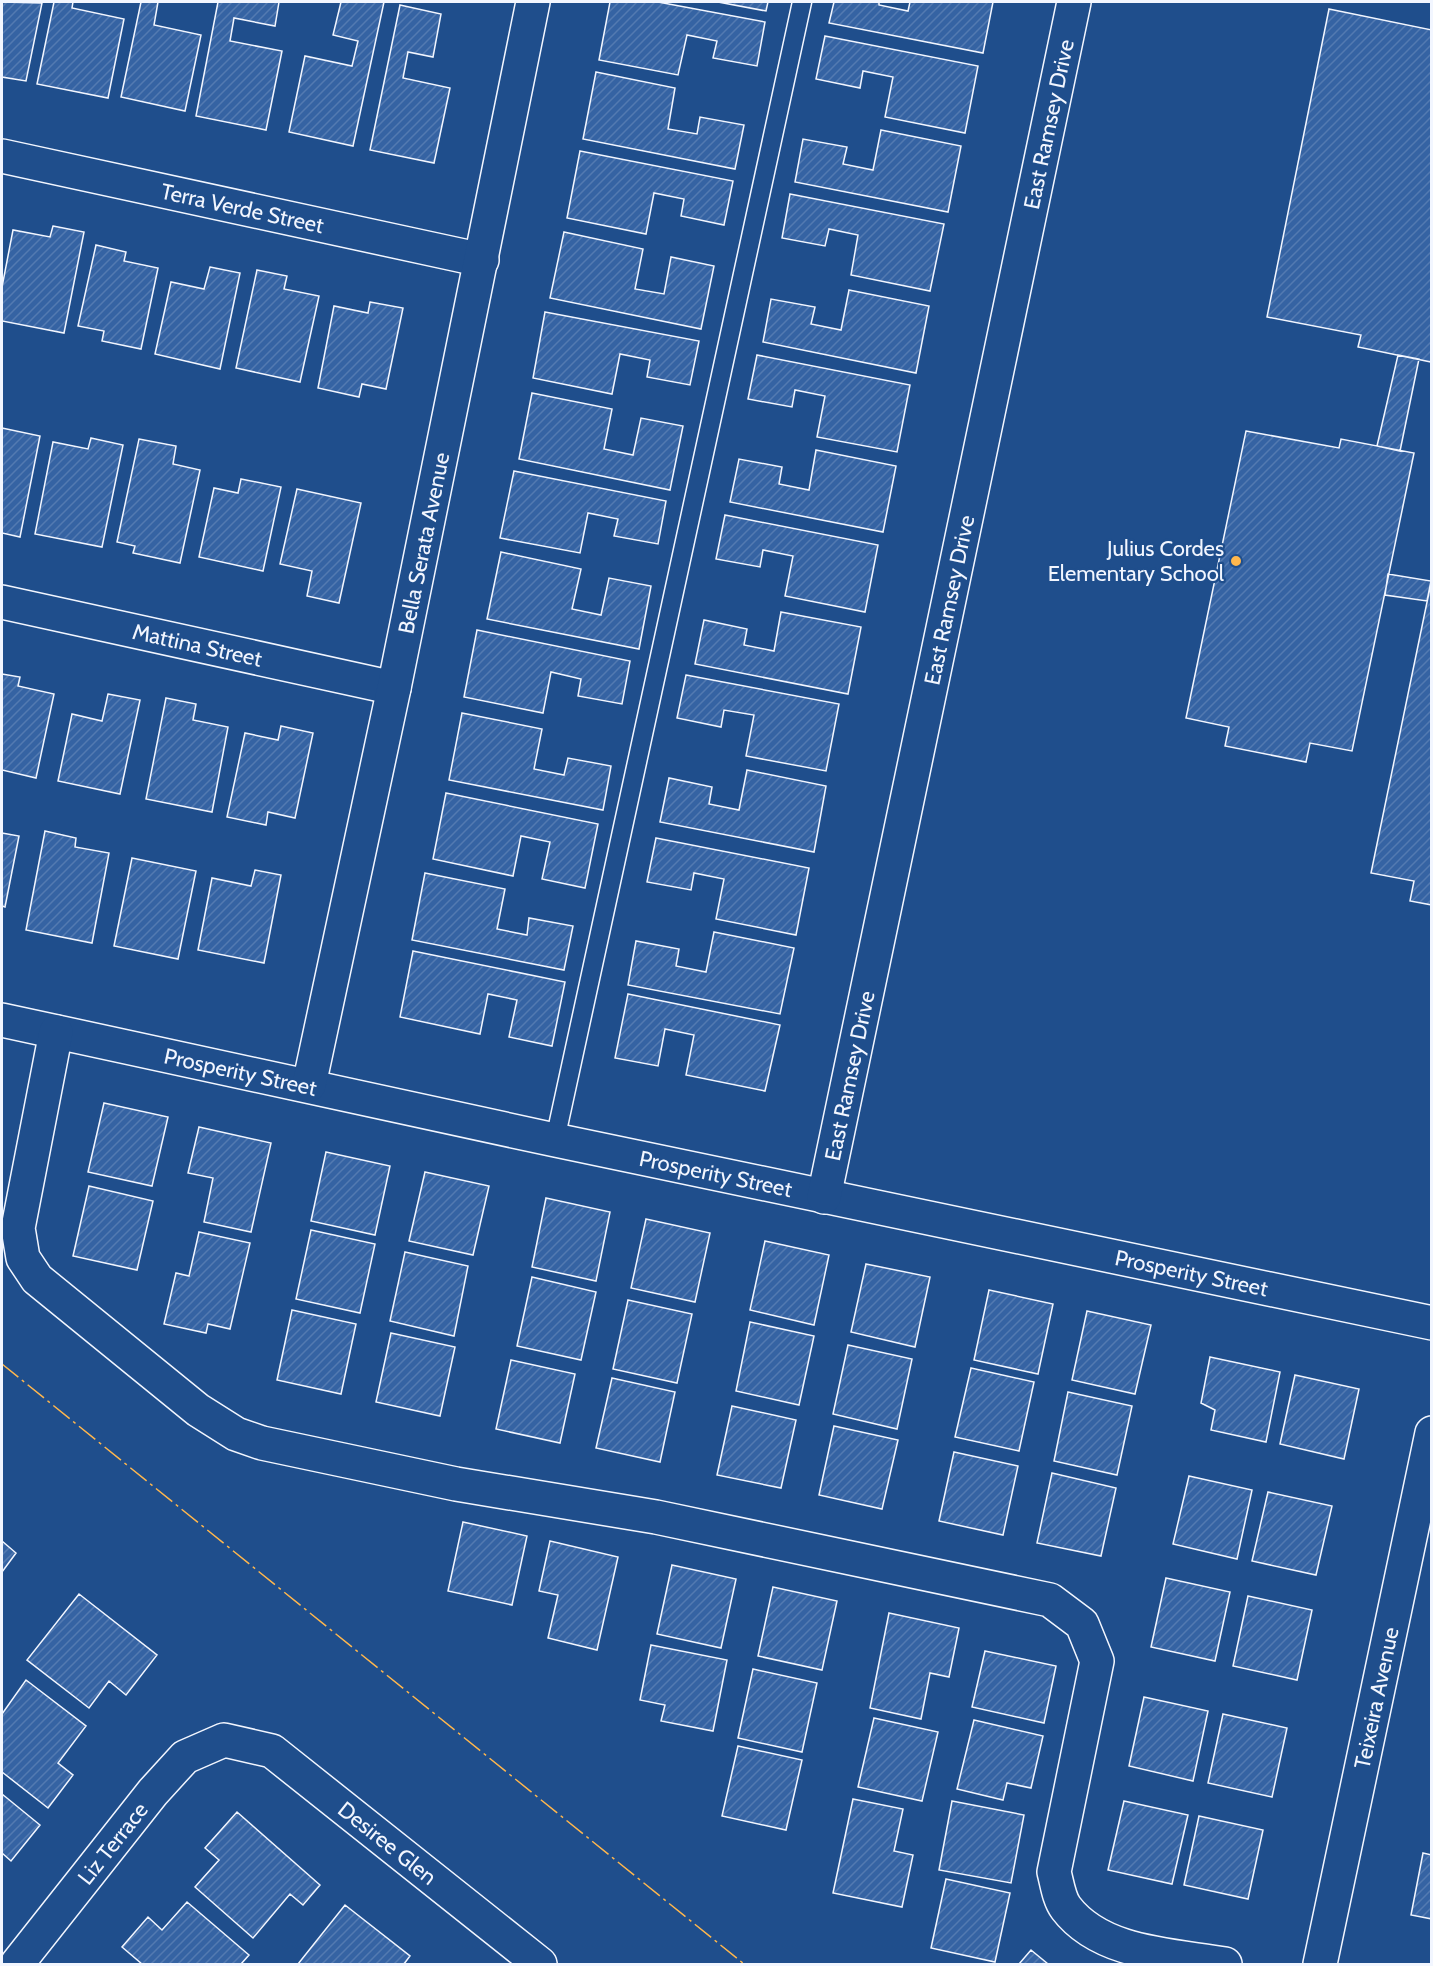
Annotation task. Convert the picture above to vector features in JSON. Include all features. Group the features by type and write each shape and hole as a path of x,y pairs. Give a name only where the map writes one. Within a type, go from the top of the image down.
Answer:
{"street":[{"name":"East Ramsey Drive","path":"824,1197 1074,2"},
{"name":"Bella Serata Avenue","path":"309,1085 482,260 527,3"},
{"name":"Terra Verde Street","path":"2,156 482,260"},
{"name":"Mattina Street","path":"2,602 394,688"},
{"name":"Prosperity Street","path":"2,1020 555,1140 1431,1323"},
{"path":"56,1032 18,1228 23,1258 37,1279 189,1403 236,1434 262,1443 456,1484 656,1517 1050,1600 1082,1624 1097,1661 1054,1872 1064,1906 1084,1927 1120,1945 1225,1965"},
{"name":"Teixeira Avenue","path":"1320,1965 1431,1433"},
{"name":"Liz Terrace","path":"17,1965 153,1792 185,1757 224,1740"},
{"name":"Desiree Glen","path":"224,1740 272,1751 540,1965"}],"lane":[{"path":"555,1140 802,2"}],"building":[{"path":"2,2 42,3 26,81 2,77"},
{"path":"54,2 73,2 72,8 124,19 108,98 37,84"},
{"path":"141,2 158,2 154,25 201,35 185,111 121,97"},
{"path":"218,2 279,2 275,26 234,18 230,41 282,51 266,130 196,116"},
{"path":"341,2 384,2 353,146 289,132 305,56 352,66 358,41 333,35"},
{"path":"610,2 658,2 765,22 757,66 713,58 717,41 687,35 678,75 599,60"},
{"path":"718,2 768,2 766,11"},
{"path":"834,2 879,2 879,5 908,11 910,2 993,2 983,53 829,23"},
{"path":"400,5 441,14 433,57 408,52 403,78 450,88 434,163 370,150"},
{"path":"1329,9 1432,30 1431,362 1358,347 1361,335 1267,317"},
{"path":"825,36 978,66 965,133 885,117 893,77 863,71 860,88 816,79"},
{"path":"596,72 675,88 668,129 697,134 700,117 744,125 735,169 583,139"},
{"path":"881,130 961,146 948,212 795,182 803,139 847,147 843,164 873,170"},
{"path":"580,151 733,181 724,225 681,216 684,199 654,193 646,234 567,218"},
{"path":"790,194 944,224 930,291 851,275 858,235 829,229 825,246 782,238"},
{"path":"53,226 84,232 64,333 2,321 2,287 13,230 50,237"},
{"path":"564,232 643,249 635,289 664,294 671,257 714,266 701,329 550,298"},
{"path":"96,245 126,252 124,261 158,268 141,349 102,341 104,331 78,326"},
{"path":"210,267 240,273 220,369 155,354 171,282 204,289"},
{"path":"257,270 287,276 284,289 319,296 300,382 236,368"},
{"path":"849,290 929,306 916,373 763,342 771,299 815,307 811,324 841,330"},
{"path":"370,302 403,308 386,389 362,384 359,397 318,388 334,306 368,313"},
{"path":"545,312 699,341 690,385 647,377 650,360 620,354 612,394 533,378"},
{"path":"757,355 910,385 897,452 817,437 825,396 795,390 792,407 748,399"},
{"path":"1398,355 1419,359 1400,451 1377,446"},
{"path":"532,393 612,409 604,449 633,455 641,418 683,426 670,490 519,459"},
{"path":"2,428 40,436 20,537 2,533"},
{"path":"1246,431 1339,448 1341,439 1414,453 1352,751 1310,743 1306,762 1225,746 1229,727 1186,718"},
{"path":"91,438 123,445 102,547 35,534 53,442 88,449"},
{"path":"139,439 176,446 173,464 200,470 180,563 133,553 135,546 117,542"},
{"path":"816,450 896,466 883,532 730,502 739,459 782,467 779,484 809,490"},
{"path":"514,471 666,501 658,544 614,536 618,519 588,513 580,553 500,538"},
{"path":"241,479 281,487 263,571 199,557 214,488 238,493"},
{"path":"297,489 361,503 339,603 307,596 312,571 280,564"},
{"path":"725,515 878,545 865,612 785,596 793,556 763,550 760,567 716,559"},
{"path":"501,552 581,569 572,609 601,615 609,578 651,586 639,649 487,619"},
{"path":"1388,574 1431,581 1427,601 1385,595"},
{"path":"1432,578 1432,905 1410,901 1414,881 1371,873"},
{"path":"781,612 861,627 848,694 695,664 704,620 747,629 744,645 774,651"},
{"path":"477,630 630,661 622,704 578,696 581,679 551,672 543,713 464,697"},
{"path":"2,674 20,677 18,686 54,694 36,778 2,770"},
{"path":"686,675 839,704 826,771 746,756 754,715 724,710 721,727 677,718"},
{"path":"108,694 140,700 120,794 58,781 72,714 102,721"},
{"path":"166,698 196,704 193,720 228,727 212,812 146,799"},
{"path":"462,713 542,729 534,769 564,775 568,758 611,766 603,810 449,780"},
{"path":"281,726 313,733 295,818 268,812 266,825 227,817 245,733 278,740"},
{"path":"747,770 826,786 814,852 660,822 669,778 712,787 709,804 739,810"},
{"path":"446,793 598,824 585,888 542,879 550,842 521,836 513,876 433,859"},
{"path":"45,831 76,838 75,847 109,853 92,943 26,930"},
{"path":"2,833 19,836 5,907 2,906"},
{"path":"656,838 809,868 796,935 716,919 724,879 694,873 691,890 647,882"},
{"path":"132,858 196,871 178,959 114,946"},
{"path":"255,870 281,875 264,963 198,950 212,878 251,886"},
{"path":"425,873 505,889 497,929 527,935 529,918 573,926 564,970 412,940"},
{"path":"714,932 794,948 780,1014 628,985 636,941 679,949 676,966 706,972"},
{"path":"413,951 565,982 552,1046 509,1037 517,1000 488,994 480,1034 400,1017"},
{"path":"628,994 780,1025 765,1091 686,1075 694,1035 665,1029 658,1066 615,1058"},
{"path":"104,1103 168,1117 152,1186 88,1172"},
{"path":"199,1127 271,1143 251,1232 204,1222 213,1178 188,1173"},
{"path":"326,1152 390,1166 375,1235 311,1221"},
{"path":"425,1172 489,1186 473,1255 409,1241"},
{"path":"89,1186 153,1201 137,1270 73,1256"},
{"path":"546,1198 610,1212 596,1281 532,1267"},
{"path":"646,1219 710,1233 695,1302 631,1288"},
{"path":"311,1230 375,1244 360,1313 296,1299"},
{"path":"199,1232 250,1243 230,1329 208,1324 206,1333 164,1324 176,1273 189,1276"},
{"path":"765,1241 829,1255 814,1325 750,1310"},
{"path":"405,1252 468,1266 454,1336 390,1321"},
{"path":"866,1264 930,1277 915,1347 851,1332"},
{"path":"532,1277 596,1292 581,1360 517,1346"},
{"path":"989,1290 1053,1304 1038,1374 974,1360"},
{"path":"628,1300 692,1314 677,1383 613,1369"},
{"path":"292,1310 356,1324 341,1394 277,1380"},
{"path":"1087,1311 1151,1325 1135,1394 1072,1380"},
{"path":"750,1322 814,1336 799,1405 736,1391"},
{"path":"391,1333 455,1347 440,1416 376,1402"},
{"path":"848,1345 912,1359 897,1429 833,1414"},
{"path":"1210,1357 1280,1372 1266,1442 1211,1430 1215,1410 1201,1403"},
{"path":"511,1360 575,1374 560,1443 496,1429"},
{"path":"971,1368 1034,1382 1019,1451 955,1437"},
{"path":"1295,1375 1359,1389 1344,1459 1280,1444"},
{"path":"612,1378 675,1392 660,1462 596,1448"},
{"path":"1068,1392 1132,1406 1117,1475 1054,1461"},
{"path":"732,1406 796,1420 781,1488 717,1475"},
{"path":"834,1426 898,1440 882,1509 819,1495"},
{"path":"954,1452 1018,1466 1003,1535 939,1521"},
{"path":"1052,1473 1116,1488 1101,1556 1037,1543"},
{"path":"1189,1476 1252,1490 1237,1559 1173,1544"},
{"path":"1268,1492 1332,1506 1316,1575 1252,1561"},
{"path":"463,1522 527,1536 512,1605 448,1591"},
{"path":"2,1541 16,1553 2,1572"},
{"path":"550,1541 618,1557 597,1650 548,1638 558,1595 539,1591"},
{"path":"672,1565 736,1579 721,1648 657,1634"},
{"path":"1166,1578 1230,1592 1215,1661 1151,1647"},
{"path":"773,1587 837,1601 822,1670 758,1656"},
{"path":"79,1594 157,1655 126,1695 109,1681 89,1708 27,1660"},
{"path":"1248,1596 1312,1610 1297,1680 1233,1666"},
{"path":"889,1613 959,1628 949,1677 930,1673 921,1719 870,1708"},
{"path":"651,1645 727,1660 713,1731 661,1721 665,1705 640,1700"},
{"path":"985,1651 1056,1666 1044,1723 972,1707"},
{"path":"753,1669 817,1683 802,1752 738,1738"},
{"path":"26,1680 86,1726 58,1763 73,1775 48,1808 2,1772 2,1714"},
{"path":"1144,1697 1208,1711 1193,1781 1129,1766"},
{"path":"1223,1714 1287,1728 1272,1797 1208,1783"},
{"path":"874,1718 938,1732 922,1801 858,1787"},
{"path":"974,1720 1043,1736 1031,1788 1007,1783 1003,1800 957,1789"},
{"path":"738,1746 802,1760 786,1830 722,1816"},
{"path":"2,1794 40,1825 11,1861 2,1853"},
{"path":"853,1799 903,1809 894,1851 913,1855 902,1907 833,1893"},
{"path":"952,1801 1024,1815 1011,1883 939,1870"},
{"path":"1124,1801 1188,1815 1172,1884 1108,1870"},
{"path":"237,1812 320,1885 303,1905 290,1894 253,1938 195,1887 219,1860 205,1848"},
{"path":"1199,1816 1263,1830 1248,1899 1184,1885"},
{"path":"1423,1853 1432,1855 1432,1919 1411,1915"},
{"path":"946,1879 1010,1893 995,1962 931,1948"},
{"path":"187,1902 249,1955 241,1964 142,1964 122,1947 148,1917 162,1930"},
{"path":"345,1905 410,1956 404,1964 298,1964"},
{"path":"1031,1950 1048,1964 1019,1964"}],"power":[{"path":"2,1364 744,1964"}],"place":[{"name":"Julius Cordes Elementary School","path":"1236,561"}]}
